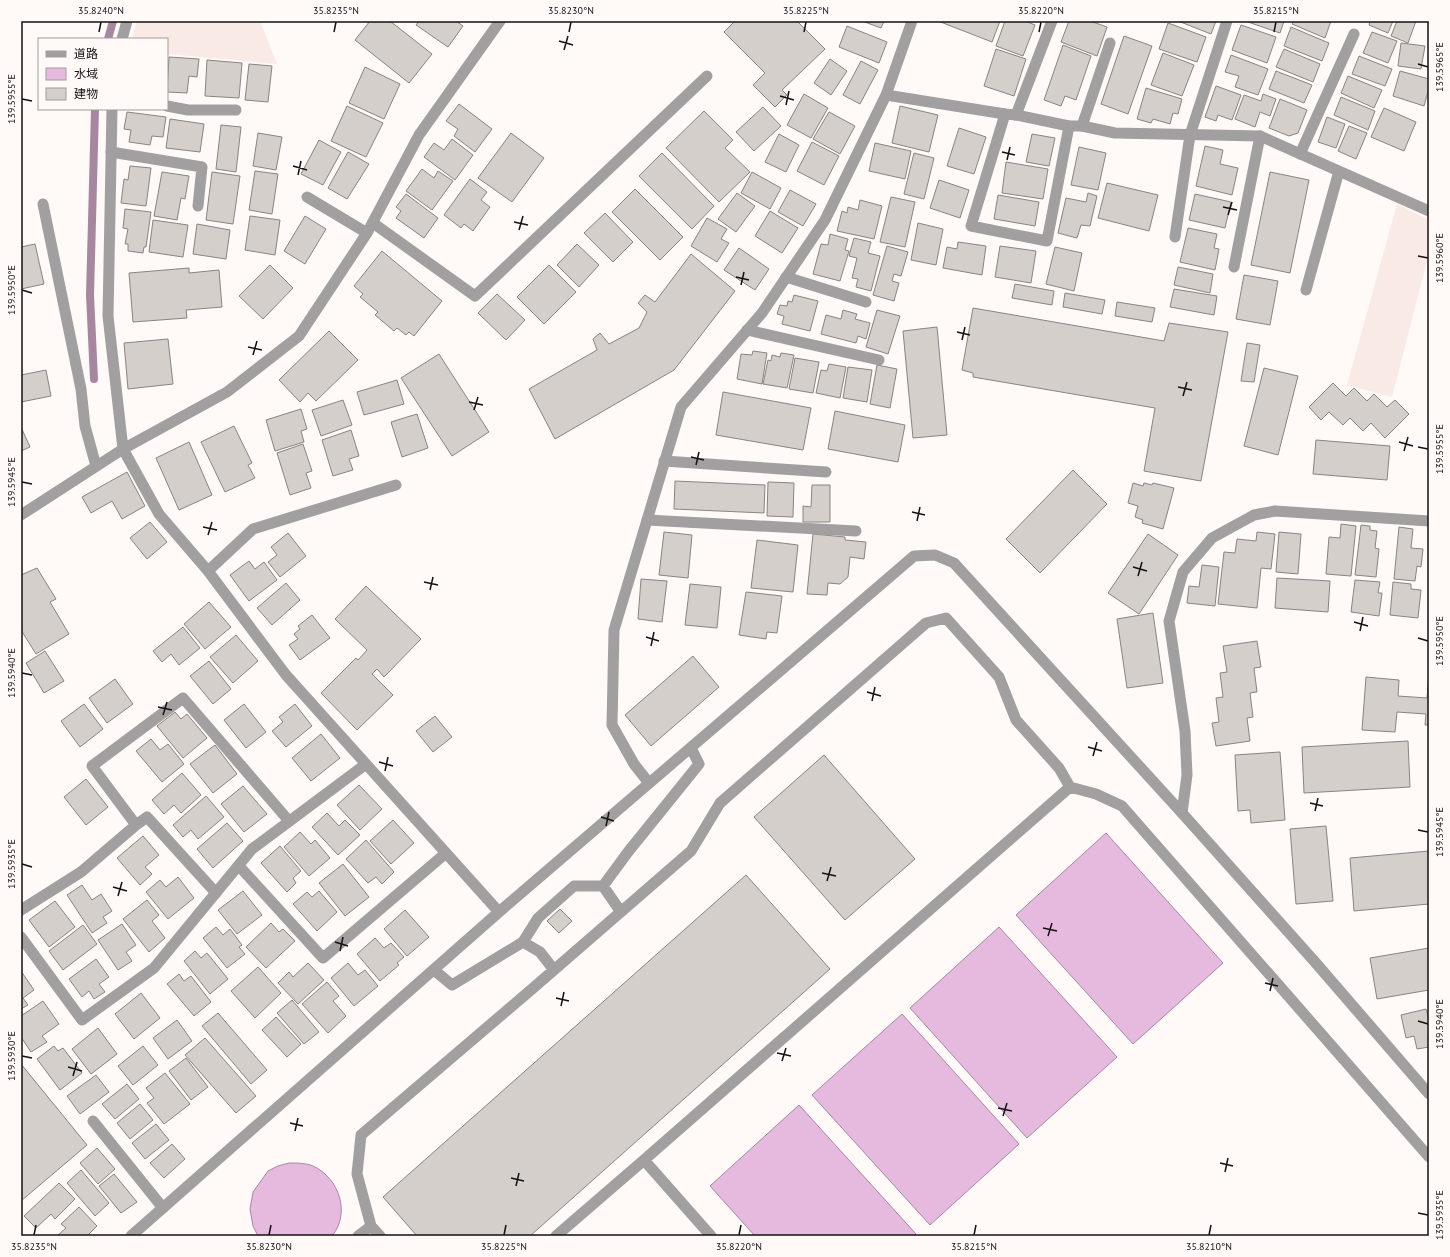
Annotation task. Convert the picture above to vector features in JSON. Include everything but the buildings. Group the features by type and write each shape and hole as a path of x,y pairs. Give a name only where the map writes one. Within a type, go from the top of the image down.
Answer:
{"street":[{"path":"122,38 127,21"},
{"path":"21,515 123,449 227,392 299,336 367,234 419,135 500,21"},
{"path":"650,783 634,764 612,724 614,630 681,407 762,313 826,220 886,95 912,21"},
{"path":"1016,115 1052,21"},
{"path":"1175,236 1190,135 1227,21"},
{"path":"1300,154 1354,34"},
{"path":"1082,126 1110,43"},
{"path":"372,223 475,296 707,76"},
{"path":"886,95 1016,115 1068,126 1082,126 1115,133 1260,136 1429,211"},
{"path":"168,106 188,110 236,110"},
{"path":"112,110 108,316 123,449 159,514 208,571 286,674 499,912"},
{"path":"1005,114 971,226 1047,241 1068,126"},
{"path":"1234,267 1260,136"},
{"path":"111,152 202,167 198,206"},
{"path":"1306,290 1339,171"},
{"path":"307,197 367,234"},
{"path":"44,204 80,389 85,426 96,466"},
{"path":"786,277 866,302"},
{"path":"747,330 880,360"},
{"path":"664,461 826,472"},
{"path":"208,571 252,529 396,485"},
{"path":"1182,813 1187,775 1185,731 1169,621 1183,572 1212,538 1254,515 1275,511 1429,521"},
{"path":"647,520 856,531"},
{"path":"131,1236 499,912 914,556 935,555 954,563 1182,813 1315,962 1429,1094"},
{"path":"380,1236 371,1226 357,1174 361,1135 691,851 720,803 926,623 946,618 999,677 1016,720 1059,768 1070,787 1096,794 1122,806 1429,1157"},
{"path":"136,825 92,766 183,698 289,821"},
{"path":"603,886 628,852 699,764 691,748"},
{"path":"21,937 82,1020 154,968 252,850 366,764"},
{"path":"556,1236 1070,787"},
{"path":"21,910 80,872 147,817 216,893"},
{"path":"239,866 323,958 446,853"},
{"path":"434,970 452,985 523,942 538,918 574,886 603,886"},
{"path":"603,886 621,912"},
{"path":"523,942 540,952 554,970"},
{"path":"93,1121 163,1208"},
{"path":"644,1160 710,1236"},
{"path":"358,1236 371,1226"}],"shaded area":[{"path":"137,21 260,21 277,64 168,54 168,38 132,38"},
{"path":"1397,204 1429,220 1429,253 1392,397 1347,385"}],"water":[{"path":"1106,833 1223,963 1133,1044 1016,915"},
{"path":"999,927 1117,1057 1027,1138 910,1008"},
{"path":"902,1014 1019,1144 930,1225 812,1095"},
{"path":"799,1105 916,1234 914,1236 755,1236 710,1186"},
{"path":"289,1163 313,1166 330,1179 335,1187 341,1207 341,1217 338,1227 332,1236 258,1236 253,1226 250,1209 253,1192 268,1171"}],"waterway":[{"path":"108,38 113,21"},
{"path":"94,379 90,295 95,110"}]}
